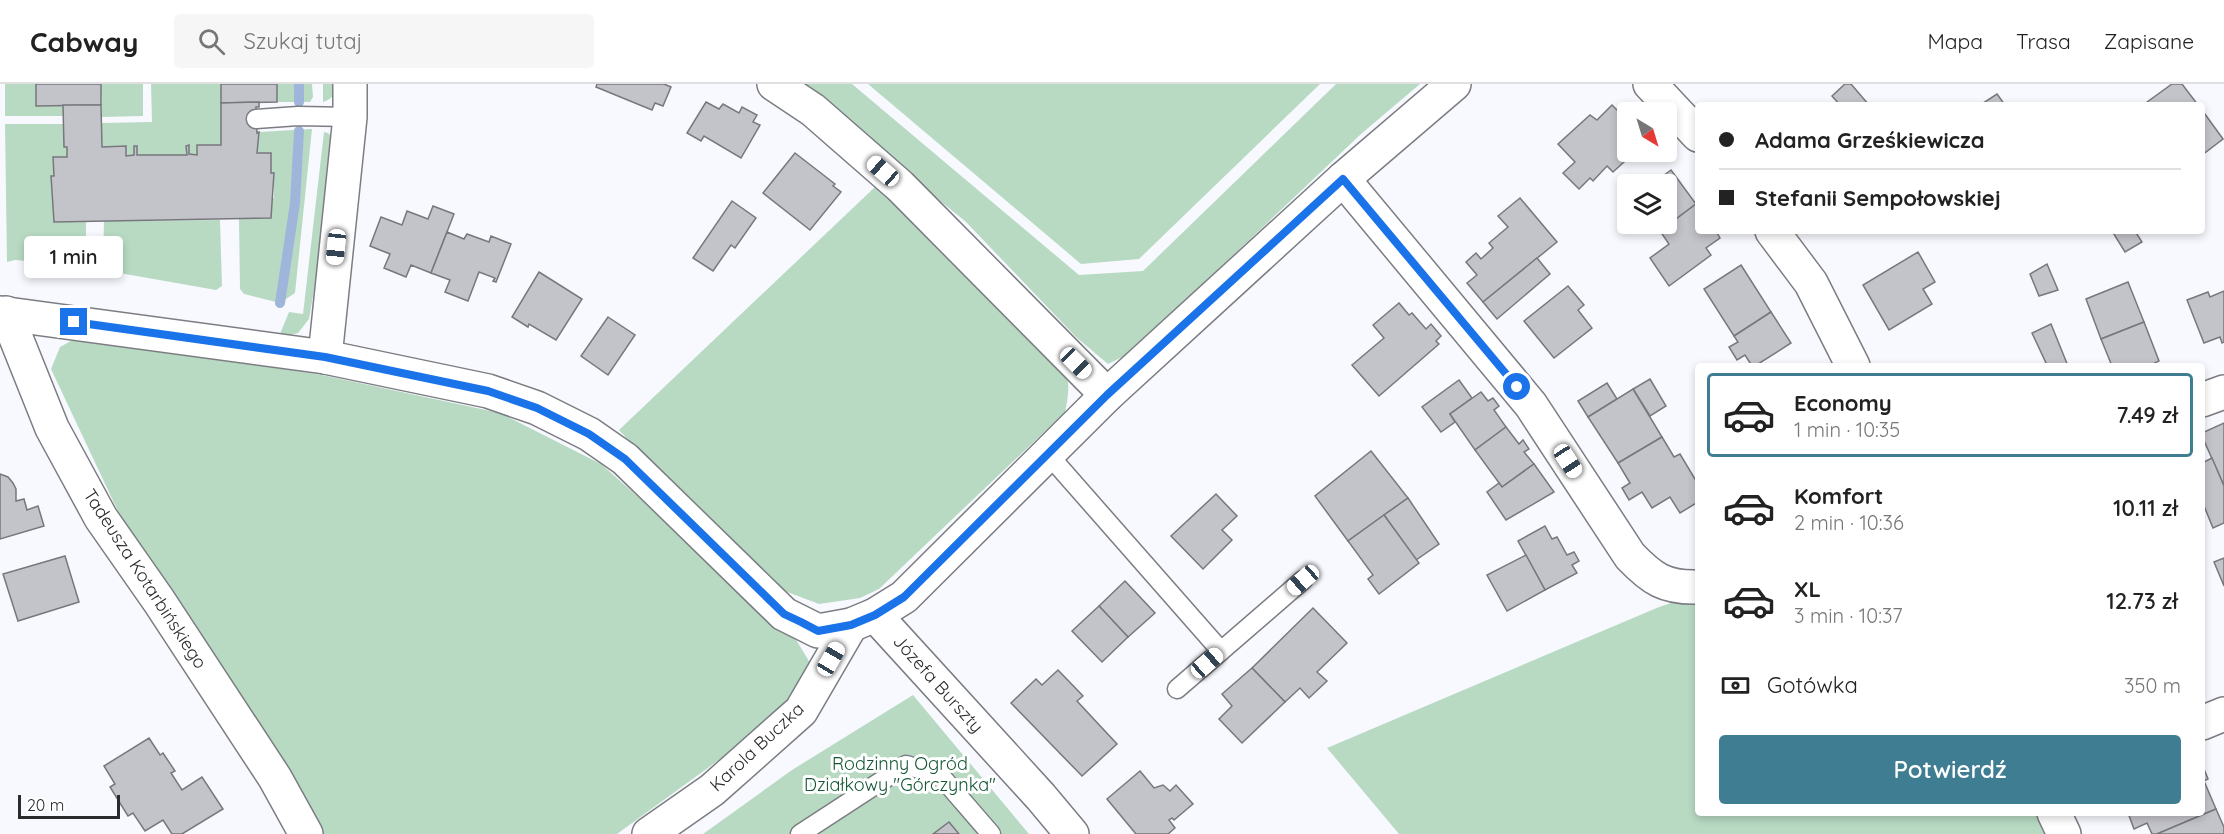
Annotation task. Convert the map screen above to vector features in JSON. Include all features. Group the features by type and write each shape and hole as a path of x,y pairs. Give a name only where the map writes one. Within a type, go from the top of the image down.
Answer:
{"street":[{"path":"325,357 350,117 350,84"},
{"path":"774,84 813,110 900,186 1107,395"},
{"name":"Karola Buczka","path":"649,834 712,790 801,711 863,620 904,597 1107,395 1343,179 1454,84"},
{"path":"1650,84 1695,132"},
{"path":"1343,179 1531,405 1630,556 1644,571 1659,582 1695,587"},
{"path":"1774,234 1811,283 1851,363"},
{"path":"3,313 325,357 488,391 537,408 579,429 625,459 784,614 818,631 863,620"},
{"name":"Tadeusza Kotarbińskiego","path":"3,313 52,428 101,518 159,601 275,778 306,834"},
{"path":"2205,399 2224,392"},
{"name":"Józefa Burszty","path":"863,620 1033,788 1072,834"},
{"path":"2205,722 2224,714"},
{"path":"2055,816 2064,834"}],"lane":[{"path":"256,119 298,116 350,117"},
{"path":"1047,453 1221,651"},
{"path":"1177,689 1303,580"},
{"path":"800,834 906,765 940,776 991,834"}],"green space":[{"path":"5,84 36,84 36,106 63,105 63,116 5,116"},
{"path":"101,84 143,84 143,116 102,117"},
{"path":"151,84 221,84 221,145 197,145 197,155 189,154 188,145 186,146 187,155 137,155 137,146 135,146 134,155 126,156 126,146 102,147 101,123 152,122"},
{"path":"277,84 312,84 313,97 310,102 277,102"},
{"path":"323,84 336,84 333,96 323,102"},
{"path":"803,84 852,84 1079,275 1143,271 1336,84 1420,84 1361,134 1130,353 1108,364 1076,337 966,222 802,88"},
{"path":"868,84 1320,84 1139,259 1081,264"},
{"path":"5,124 64,124 64,146 67,147 67,157 53,157 54,176 51,177 54,222 86,221 86,261 83,266 15,260 7,262"},
{"path":"312,129 295,293 280,303 244,294 240,289 239,219 271,218 271,198 274,198 274,174 257,153 259,132"},
{"path":"324,132 334,139 326,221 309,319 298,333 280,334 289,312 303,314"},
{"path":"875,187 907,213 1066,373 1068,397 1065,412 879,589 860,598 819,604 782,590 673,487 619,430"},
{"path":"220,220 222,286 216,290 108,271 103,266 104,221"},
{"path":"78,337 322,375 500,413 601,464 792,633 818,676 760,730 617,834 290,834 115,505 51,369 60,347"},
{"path":"1695,595 1695,816 2040,816 2048,834 1399,834 1327,748 1659,607"},
{"name":"Rodzinny Ogród Działkowy \"Górczynka\"","path":"913,695 1029,834 703,834 792,770"}],"building":[{"path":"36,84 101,84 101,105 36,106"},
{"path":"221,84 277,84 277,102 221,103"},
{"path":"597,84 664,84 671,87 663,106 655,103 652,110 596,87"},
{"path":"1845,84 1851,84 1866,102 1837,102 1832,96"},
{"path":"2172,84 2182,84 2196,102 2147,102"},
{"path":"1997,94 2003,102 1985,102"},
{"path":"259,102 259,107 256,107 257,133 259,132 257,153 271,153 271,173 274,173 271,218 54,222 51,176 54,176 53,157 67,157 67,147 64,147 63,105 101,105 102,147 126,146 126,156 134,155 134,146 137,146 137,155 187,155 186,146 189,145 189,154 197,155 197,145 221,145 221,103"},
{"path":"706,102 719,109 723,104 739,113 742,107 757,115 753,122 760,125 741,158 704,136 701,141 687,133"},
{"path":"1612,105 1617,110 1617,162 1624,162 1613,172 1607,166 1593,181 1590,178 1579,189 1563,173 1575,162 1558,144 1590,115 1597,120"},
{"path":"2205,114 2223,139 2205,153"},
{"path":"795,153 835,184 833,186 841,192 810,230 763,193"},
{"path":"1677,178 1695,203 1677,218"},
{"path":"1520,198 1557,242 1483,302 1467,283 1477,275 1466,262 1476,253 1481,259 1493,248 1489,243 1508,227 1498,216"},
{"path":"732,201 756,218 735,248 731,245 713,271 693,258"},
{"path":"1695,205 1695,234 1718,234 1720,238 1706,248 1711,255 1669,286 1650,258 1669,244 1662,234 1677,234 1677,218"},
{"path":"433,206 454,214 431,273 411,265 406,277 384,268 390,254 370,246 381,217 402,225 407,211 428,219"},
{"path":"447,232 464,239 467,234 489,242 491,236 511,244 496,282 493,281 495,278 479,272 468,301 445,292 450,280 431,273"},
{"path":"2114,234 2137,234 2142,242 2125,252"},
{"path":"1918,252 1935,282 1923,289 1932,304 1889,330 1863,285"},
{"path":"1537,258 1550,274 1497,319 1483,302"},
{"path":"2047,264 2058,290 2039,296 2030,274"},
{"path":"1741,265 1771,312 1734,336 1704,289"},
{"path":"539,272 582,299 556,340 512,317"},
{"path":"2128,282 2144,322 2101,339 2086,299"},
{"path":"1568,286 1584,305 1578,310 1592,328 1554,358 1524,321"},
{"path":"2224,291 2224,342 2222,343 2220,337 2204,343 2187,300 2208,292 2210,297"},
{"path":"1399,303 1409,315 1412,313 1426,329 1431,324 1441,336 1436,341 1439,344 1379,396 1352,365 1384,338 1373,325"},
{"path":"1771,312 1791,343 1760,363 1750,363 1745,355 1737,360 1729,347 1738,342 1734,336"},
{"path":"608,317 635,335 608,375 581,356"},
{"path":"2144,322 2159,361 2155,363 2111,363 2101,339"},
{"path":"2051,324 2067,363 2046,363 2032,333"},
{"path":"1650,379 1666,406 1650,416 1633,389"},
{"path":"1459,380 1472,398 1450,414 1455,422 1441,432 1422,407"},
{"path":"1607,383 1617,399 1588,417 1578,401"},
{"path":"1633,389 1662,437 1618,463 1588,417"},
{"path":"1481,392 1488,401 1493,398 1499,406 1494,410 1506,427 1475,450 1450,414"},
{"path":"2224,423 2224,486 2205,443 2205,432"},
{"path":"1506,427 1519,444 1523,440 1529,449 1524,452 1534,464 1502,487 1475,450"},
{"path":"1662,437 1674,457 1680,454 1695,479 1695,504 1680,513 1670,497 1652,508 1642,492 1629,500 1622,488 1630,483 1618,463"},
{"path":"1371,451 1408,498 1348,541 1315,496"},
{"path":"2212,458 2224,486 2224,523 2213,528 2205,508 2205,462"},
{"path":"1534,464 1554,492 1506,520 1487,492 1499,483 1502,487"},
{"path":"0,474 8,477 13,483 16,489 16,501 24,499 27,510 38,506 44,526 0,539"},
{"path":"1216,494 1237,516 1222,530 1232,540 1203,569 1171,536"},
{"path":"1408,498 1439,544 1416,560 1384,515"},
{"path":"1384,515 1419,563 1379,594 1368,579 1373,575 1348,541"},
{"path":"1545,526 1552,539 1557,537 1567,555 1574,552 1579,561 1572,565 1577,573 1545,590 1518,541"},
{"path":"1526,555 1545,590 1507,611 1487,575"},
{"path":"65,556 79,602 18,621 3,574"},
{"path":"2224,558 2224,586 2214,562"},
{"path":"1125,581 1155,613 1128,637 1099,606"},
{"path":"1099,606 1128,637 1102,662 1072,631"},
{"path":"1313,608 1347,643 1317,672 1327,681 1309,698 1300,688 1285,702 1252,668"},
{"path":"1252,668 1285,702 1242,743 1219,719 1232,706 1222,694"},
{"path":"1058,670 1083,696 1077,701 1117,744 1082,776 1011,703 1036,679 1042,685"},
{"path":"149,738 160,755 163,753 175,771 171,773 182,790 202,777 223,809 182,834 172,834 163,820 145,831 133,813 128,816 110,787 115,784 104,766"},
{"path":"1140,771 1154,788 1163,785 1170,791 1176,785 1193,804 1174,820 1172,818 1169,820 1175,828 1168,834 1136,834 1107,799"},
{"path":"2205,783 2216,809 2205,814"},
{"path":"2216,809 2224,827 2224,834 2157,834 2199,816 2205,816 2205,814"},
{"path":"2129,816 2199,816 2157,834 2152,834 2147,823 2134,829"},
{"path":"949,822 959,834 933,834"}],"waterway":[{"path":"299,84 299,102"},
{"path":"280,303 295,203 299,131"}],"route":[{"path":"74,322 325,357 488,391 537,408 589,434 625,459 784,614 818,631 851,625 875,615 904,597 1107,395 1343,179 1517,387"}]}
